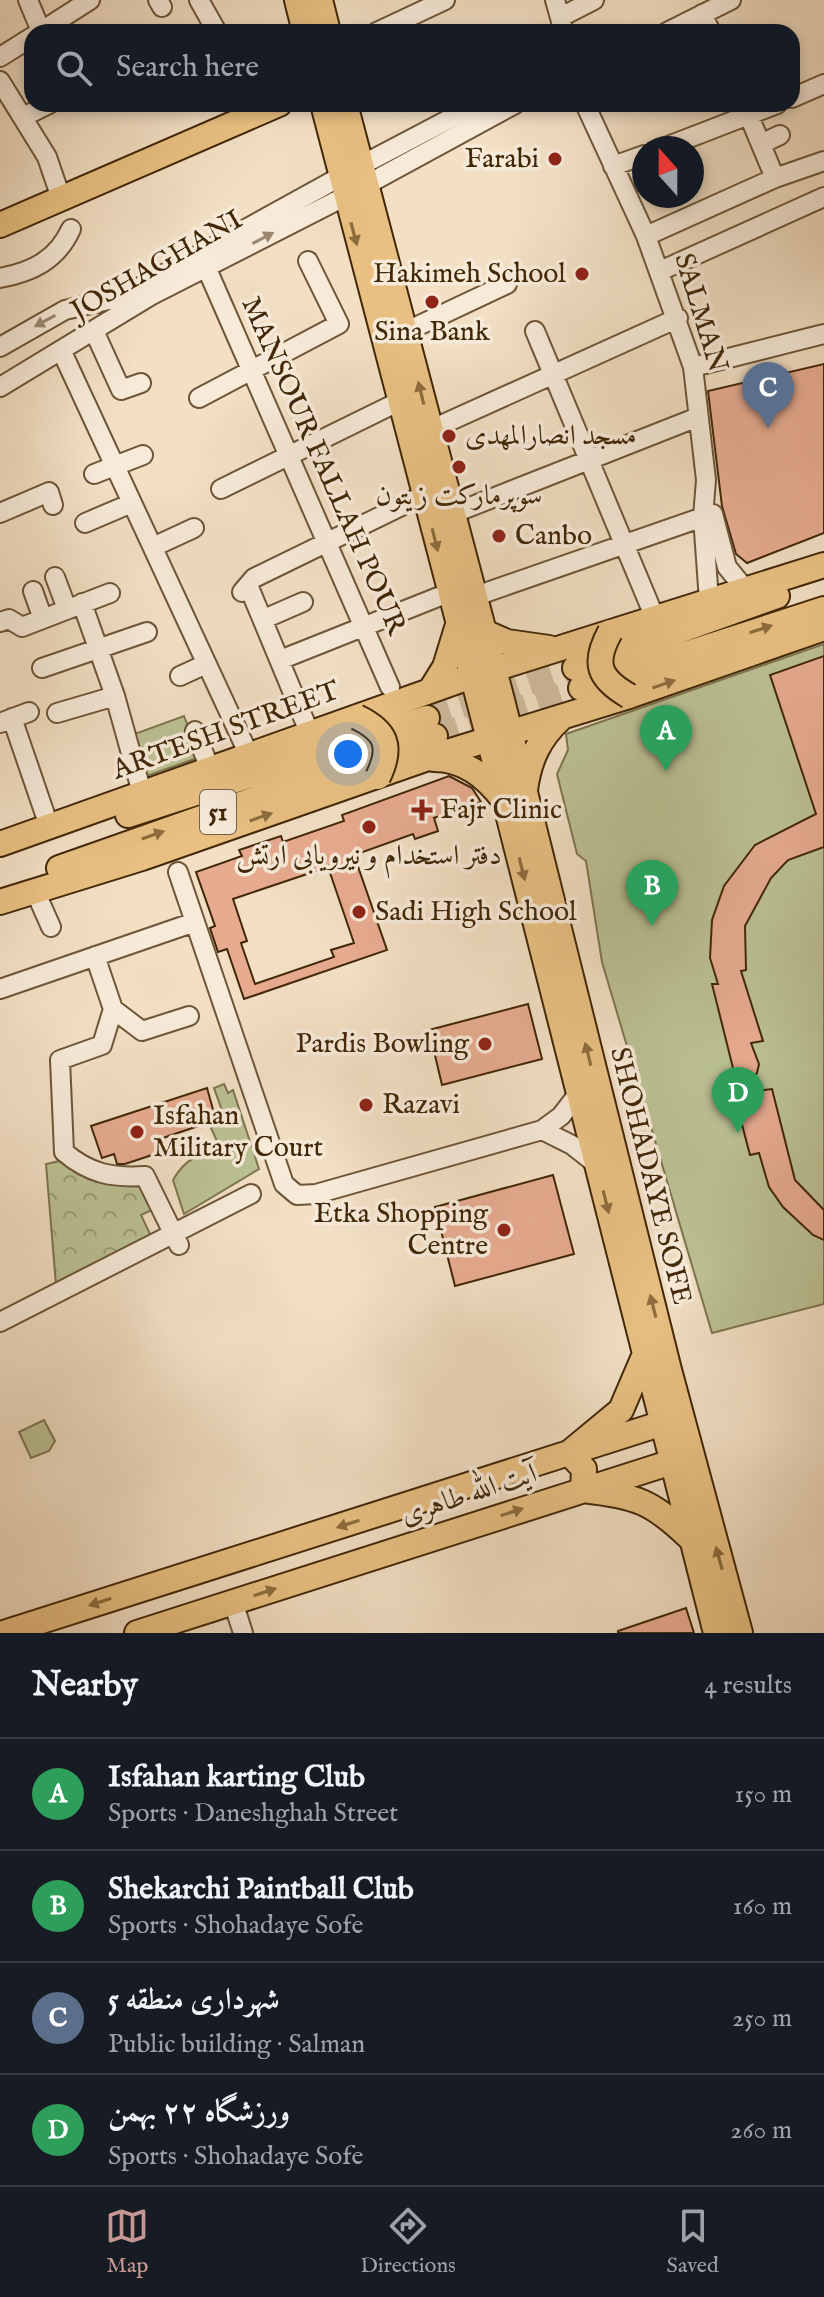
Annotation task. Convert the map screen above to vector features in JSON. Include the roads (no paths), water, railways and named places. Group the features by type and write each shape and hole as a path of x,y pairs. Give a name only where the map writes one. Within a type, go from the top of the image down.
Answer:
{"main road":[{"path":"297,0 303,24"},
{"path":"320,0 326,24"},
{"path":"0,225 247,112"},
{"path":"326,112 405,332 452,514 451,595 480,656"},
{"path":"346,112 352,181 400,401 458,626 480,656"},
{"name":"ARTESH STREET","path":"0,844 430,691 480,656 559,648 824,565"},
{"path":"824,578 578,678 824,609"},
{"path":"430,691 445,667 458,626"},
{"path":"0,902 142,858 378,777 430,737 499,735 561,718 824,628"},
{"path":"610,632 599,653 602,670 611,685 629,696"},
{"path":"480,656 519,645 559,648"},
{"name":"SHOHADAYE SOFE","path":"480,656 578,1094 716,1633"},
{"path":"357,717 377,727 385,743 387,759 378,777"},
{"path":"430,737 448,759 464,764 514,800 545,733 561,718"},
{"name":"51","path":"0,856 430,737"},
{"name":"51","path":"0,889 430,737"},
{"name":"SHOHADAYE SOFE","path":"514,800 740,1633"},
{"name":"آیت الله طاهری","path":"569,1453 621,1410 645,1354"},
{"path":"663,1423 687,1438 672,1462"},
{"name":"آیت الله طاهری","path":"4,1633 663,1423"},
{"path":"569,1453 584,1469 583,1490 623,1494 661,1509 692,1540"},
{"name":"آیت الله طاهری","path":"137,1633 672,1462"}],"street":[{"path":"28,0 37,24"},
{"path":"199,0 212,24"},
{"path":"394,24 445,0"},
{"path":"560,16 594,0"},
{"path":"683,24 731,0"},
{"path":"51,24 83,2"},
{"path":"702,14 707,24"},
{"path":"0,57 24,42"},
{"path":"0,81 47,157 61,198"},
{"path":"800,94 824,84"},
{"path":"23,117 33,112"},
{"path":"352,181 465,112"},
{"path":"352,181 498,112"},
{"name":"SALMAN","path":"589,112 646,236 678,318 693,367 706,480 703,517 718,570 709,601"},
{"path":"690,136 743,112"},
{"path":"748,112 775,178"},
{"path":"761,144 780,135"},
{"path":"613,166 632,159"},
{"path":"646,236 775,178 824,161"},
{"name":"JOSHAGHANI","path":"0,347 65,310 147,290 207,269 352,181"},
{"name":"JOSHAGHANI","path":"0,387 95,333 147,290 352,181"},
{"path":"660,271 824,197"},
{"path":"0,278 33,270 63,247 71,229"},
{"path":"199,398 339,324 308,261"},
{"name":"MANSOUR FALLAH POUR","path":"207,269 390,687"},
{"path":"405,332 507,284"},
{"path":"430,430 678,318"},
{"path":"535,331 627,544 655,618"},
{"path":"95,333 121,390 141,383"},
{"path":"693,367 824,334"},
{"path":"62,352 249,755"},
{"path":"221,489 400,401"},
{"path":"452,514 698,417"},
{"path":"94,474 143,455"},
{"path":"706,480 718,570 745,589"},
{"path":"0,513 49,492 53,505"},
{"path":"310,734 264,619 245,589 254,578 424,495"},
{"path":"85,523 132,503"},
{"path":"280,660 451,595 627,544 703,517"},
{"path":"153,547 194,528"},
{"path":"55,577 100,650 142,793"},
{"path":"33,591 43,619"},
{"path":"0,622 9,619 22,627 110,593"},
{"path":"264,619 303,602"},
{"path":"42,668 147,632"},
{"path":"180,676 206,664"},
{"path":"57,713 115,696"},
{"path":"14,717 49,826"},
{"path":"195,731 210,769"},
{"path":"195,840 178,872 284,1184 297,1195 316,1194 542,1130 561,1116 578,1094"},
{"path":"142,858 178,872"},
{"path":"35,891 51,927"},
{"path":"0,989 195,922"},
{"path":"95,956 113,1009 142,1031 189,1016"},
{"path":"113,1009 102,1045 60,1060 64,1152 81,1166 98,1174 145,1176 176,1239"},
{"path":"542,1130 572,1145 596,1164"},
{"path":"0,1322 176,1239 251,1194"},
{"path":"233,1602 243,1633"}],"tunnel":[{"path":"427,718 575,668"},
{"path":"435,736 581,688"}],"place":[{"name":"Farabi","path":"555,159"},
{"name":"Hakimeh School","path":"582,274"},
{"name":"Sina Bank","path":"432,302"},
{"name":"شهرداری منطقه 5","path":"768,428"},
{"name":"مسجد انصارالمهدی","path":"449,436"},
{"name":"سوپرمارکت زیتون","path":"459,467"},
{"name":"Canbo","path":"499,536"},
{"name":"Isfahan karting Club","path":"666,771"},
{"name":"Fajr Clinic","path":"422,810"},
{"name":"دفتر استخدام و نیرویابی ارتش","path":"369,827"},
{"name":"Sadi High School","path":"359,912"},
{"name":"Shekarchi Paintball Club","path":"652,926"},
{"name":"Pardis Bowling","path":"485,1044"},
{"name":"Razavi","path":"366,1105"},
{"name":"Isfahan Military Court","path":"137,1132"},
{"name":"ورزشگاه ۲۲ بهمن","path":"738,1133"},
{"name":"Etka Shopping Centre","path":"504,1230"}]}
